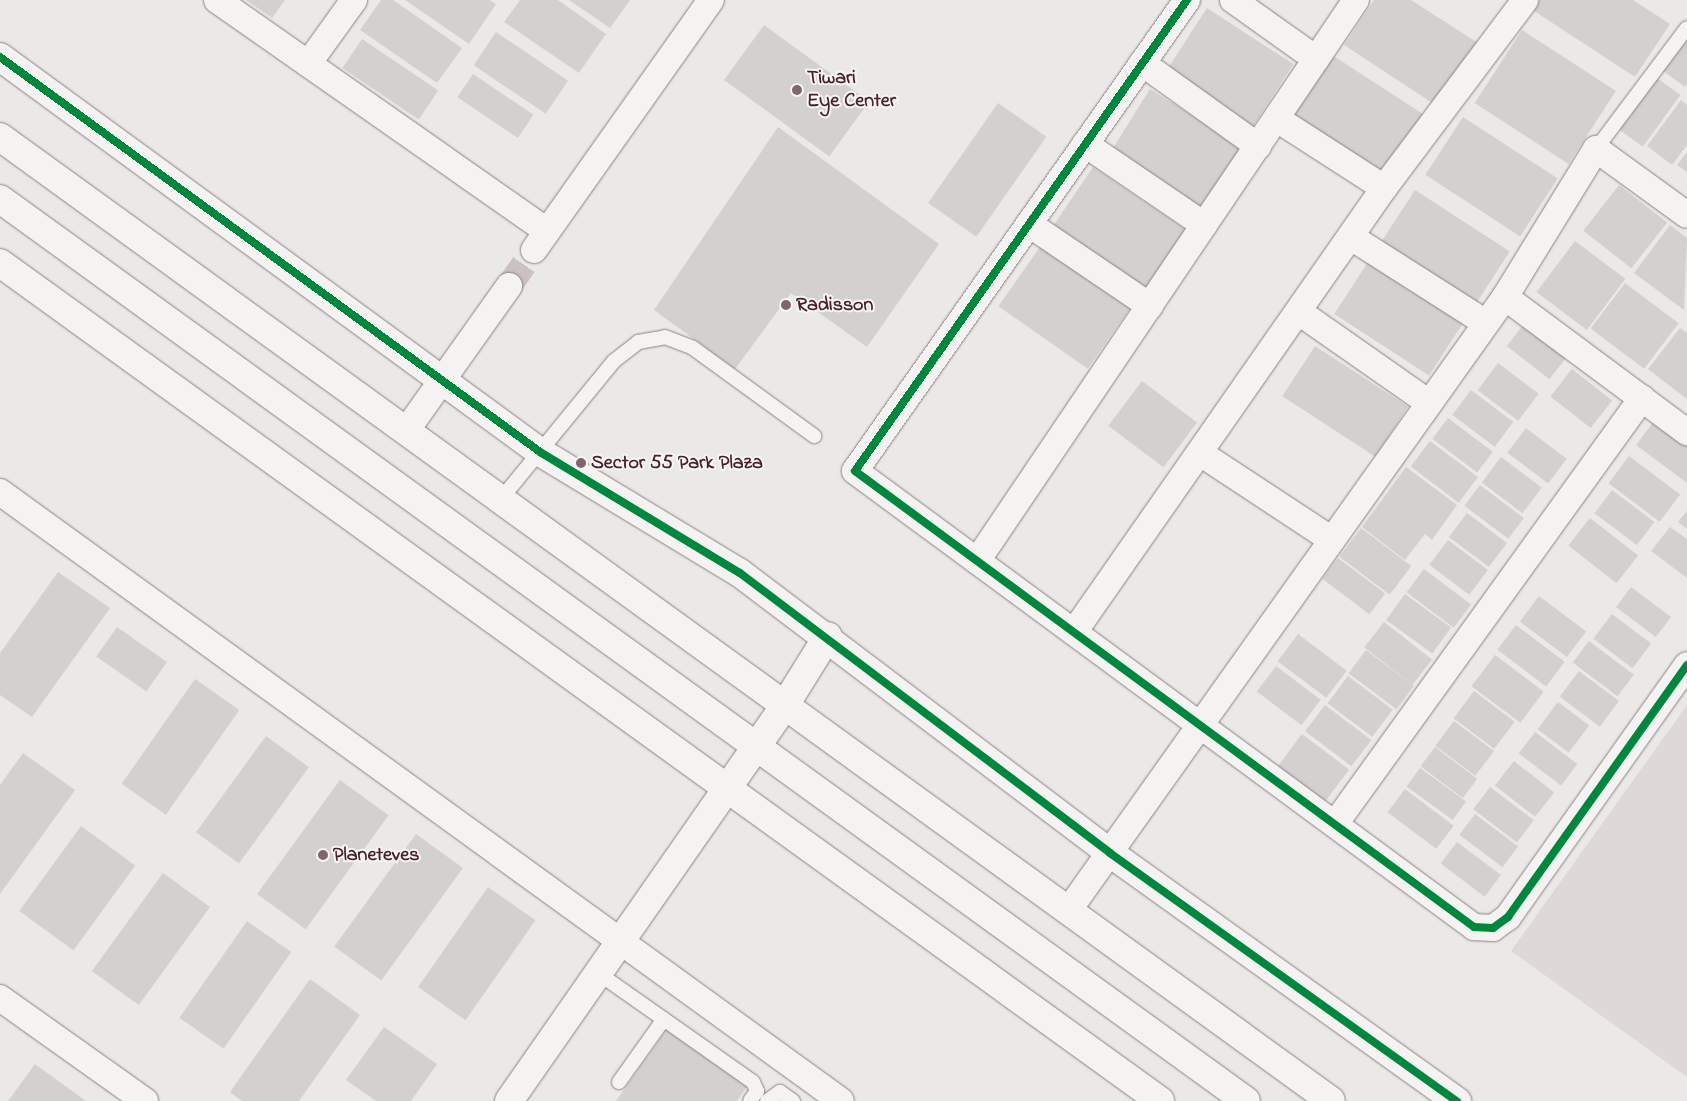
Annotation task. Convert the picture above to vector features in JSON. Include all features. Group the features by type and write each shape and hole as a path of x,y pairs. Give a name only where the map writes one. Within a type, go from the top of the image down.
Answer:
{"street":[{"path":"217,0 308,64 540,241 711,0"},
{"path":"308,64 354,0"},
{"path":"1187,0 855,471 1474,927 1493,928 1508,917 1687,665"},
{"path":"1233,0 1316,59"},
{"path":"977,561 1277,120 1356,0"},
{"path":"1074,632 1384,188 1525,0"},
{"path":"0,57 443,379 540,452 740,573 828,636 1110,853 1456,1101"},
{"path":"1142,63 1258,146"},
{"path":"1277,120 1384,188"},
{"path":"0,137 1331,1101"},
{"path":"1085,144 1204,226"},
{"path":"1068,911 1505,297 1596,149 1687,215"},
{"path":"0,199 1246,1101"},
{"path":"1028,224 1150,306"},
{"path":"1351,237 1486,323"},
{"path":"0,263 726,790 1160,1101"},
{"path":"406,431 509,286"},
{"path":"1505,297 1687,432"},
{"path":"1298,312 1429,403"},
{"path":"1335,824 1642,398"},
{"path":"1200,453 1332,540"},
{"path":"0,492 841,1101"},
{"path":"509,1101 785,706 828,636"},
{"path":"0,998 146,1101"}],"lane":[{"path":"1596,149 1687,28"},
{"path":"501,499 614,361 638,342 665,337 693,348 814,436"},
{"path":"598,973 753,1082 757,1091 750,1101"},
{"path":"620,1082 664,1019"},
{"path":"768,1101 780,1092 797,1069"},
{"path":"780,1092 793,1101"}],"shaded area":[{"path":"1687,705 1687,1077 1511,951"}],"building":[{"path":"246,0 285,0 272,18"},
{"path":"381,0 393,0 462,48 437,83 360,30"},
{"path":"405,0 490,0 496,4 469,44"},
{"path":"520,0 558,0 606,34 579,73 504,22"},
{"path":"569,0 630,0 610,28"},
{"path":"1374,0 1411,0 1478,43 1437,106 1344,45"},
{"path":"1536,0 1633,0 1670,24 1635,77 1531,9"},
{"path":"1207,8 1293,64 1253,127 1166,71"},
{"name":"Tiwari Eye Center","path":"764,25 869,101 829,156 724,80"},
{"path":"1522,30 1616,91 1569,164 1475,103"},
{"path":"496,32 568,81 546,114 474,65"},
{"path":"1687,37 1687,84 1685,87 1662,70"},
{"path":"362,39 438,90 419,119 342,68"},
{"path":"1332,55 1427,117 1385,181 1290,120"},
{"path":"473,74 534,115 518,138 457,97"},
{"path":"1657,78 1680,95 1643,147 1619,130"},
{"path":"1150,89 1242,147 1203,210 1110,153"},
{"path":"1681,100 1687,105 1687,145 1672,165 1647,146"},
{"path":"998,103 1046,137 976,237 928,203"},
{"path":"1463,117 1558,179 1520,236 1425,175"},
{"path":"778,127 939,244 867,347 791,293 735,369 654,310"},
{"path":"1687,152 1687,172 1677,165"},
{"path":"1093,167 1188,231 1146,292 1052,228"},
{"path":"1619,185 1667,223 1631,268 1583,231"},
{"path":"1415,190 1510,252 1475,305 1380,244"},
{"path":"1670,225 1687,238 1684,310 1634,273"},
{"path":"1575,241 1625,279 1587,330 1536,292"},
{"path":"1042,244 1131,307 1088,369 998,306"},
{"path":"1368,262 1463,324 1429,376 1334,314"},
{"path":"1625,283 1679,323 1644,369 1591,329"},
{"path":"1524,324 1567,357 1549,379 1507,346"},
{"path":"1680,328 1687,333 1687,399 1648,369"},
{"path":"1315,346 1408,406 1375,457 1282,396"},
{"path":"1498,363 1539,394 1518,421 1478,390"},
{"path":"1572,369 1612,400 1591,428 1550,397"},
{"path":"1142,381 1197,423 1163,467 1108,426"},
{"path":"1471,390 1513,422 1495,447 1452,415"},
{"path":"1657,417 1687,440 1687,483 1636,445"},
{"path":"1448,418 1493,452 1477,472 1432,439"},
{"path":"1526,428 1567,459 1548,483 1507,453"},
{"path":"1430,441 1478,477 1459,503 1411,467"},
{"path":"1629,456 1680,495 1660,522 1609,483"},
{"path":"1501,457 1542,488 1522,513 1482,483"},
{"path":"1406,467 1457,505 1432,540 1425,534 1405,560 1362,527"},
{"path":"1480,485 1524,518 1508,539 1464,506"},
{"path":"1612,490 1654,522 1637,545 1595,513"},
{"path":"1687,511 1687,529 1678,522"},
{"path":"1467,513 1507,543 1489,567 1449,537"},
{"path":"1590,518 1638,556 1617,583 1568,546"},
{"path":"1670,527 1687,539 1687,578 1651,551"},
{"path":"1361,528 1411,566 1390,595 1339,557"},
{"path":"1448,540 1488,570 1469,595 1429,565"},
{"path":"1338,558 1385,594 1369,614 1322,579"},
{"path":"1424,569 1471,605 1454,628 1407,592"},
{"path":"58,572 110,608 32,717 0,695 0,653"},
{"path":"1631,587 1671,617 1656,637 1616,607"},
{"path":"1405,594 1451,628 1432,653 1386,620"},
{"path":"1539,596 1586,632 1567,657 1520,622"},
{"path":"1612,614 1651,643 1632,668 1593,639"},
{"path":"1384,622 1432,660 1412,685 1364,647"},
{"path":"1516,625 1565,662 1546,686 1497,650"},
{"path":"117,627 167,662 146,691 96,656"},
{"path":"1298,634 1347,671 1326,698 1278,661"},
{"path":"1589,641 1634,675 1617,696 1573,663"},
{"path":"1366,650 1414,686 1396,709 1349,673"},
{"path":"1495,655 1544,692 1520,723 1472,686"},
{"path":"1276,666 1321,700 1301,725 1257,692"},
{"path":"1579,671 1619,701 1600,727 1560,697"},
{"path":"1348,676 1393,710 1372,737 1328,703"},
{"path":"195,679 239,710 166,815 122,784"},
{"path":"1474,691 1515,722 1494,749 1454,718"},
{"path":"1558,702 1589,725 1569,753 1538,729"},
{"path":"1325,705 1371,740 1351,766 1305,731"},
{"path":"1454,721 1494,751 1475,776 1435,746"},
{"path":"1535,732 1577,764 1561,785 1519,754"},
{"path":"1302,734 1349,770 1325,801 1278,766"},
{"path":"266,736 309,767 239,863 196,832"},
{"path":"1435,747 1477,779 1463,798 1421,766"},
{"path":"23,753 75,790 0,894 0,785"},
{"path":"1514,761 1554,792 1535,817 1495,785"},
{"path":"1420,768 1466,802 1453,820 1406,787"},
{"name":"Planeteves","path":"340,780 389,815 306,929 257,894"},
{"path":"1490,787 1534,820 1517,842 1473,809"},
{"path":"1405,789 1454,826 1436,849 1388,812"},
{"path":"1475,814 1518,846 1502,867 1459,835"},
{"path":"81,826 135,865 73,950 19,911"},
{"path":"416,834 463,868 381,981 334,946"},
{"path":"1457,842 1501,875 1485,897 1441,864"},
{"path":"163,873 210,907 139,1005 92,971"},
{"path":"488,887 536,920 466,1020 418,987"},
{"path":"247,921 291,952 224,1049 179,1018"},
{"path":"310,979 360,1015 299,1101 242,1101 230,1092"},
{"path":"384,1027 437,1064 411,1101 376,1101 346,1080"},
{"path":"667,1029 748,1085 737,1101 616,1101"},
{"path":"35,1064 86,1101 8,1101"}],"tunnel":[{"path":"509,286 534,250"}],"cycle path":[{"path":"1187,0 855,471 1474,927 1493,928 1508,917 1687,665"},
{"path":"0,57 540,452 740,573 1110,853 1457,1101"}],"place":[{"name":"Tiwari Eye Center","path":"797,90"},
{"name":"Radisson","path":"786,305"},
{"name":"Sector 55 Park Plaza","path":"581,463"},
{"name":"Planeteves","path":"323,855"}]}
